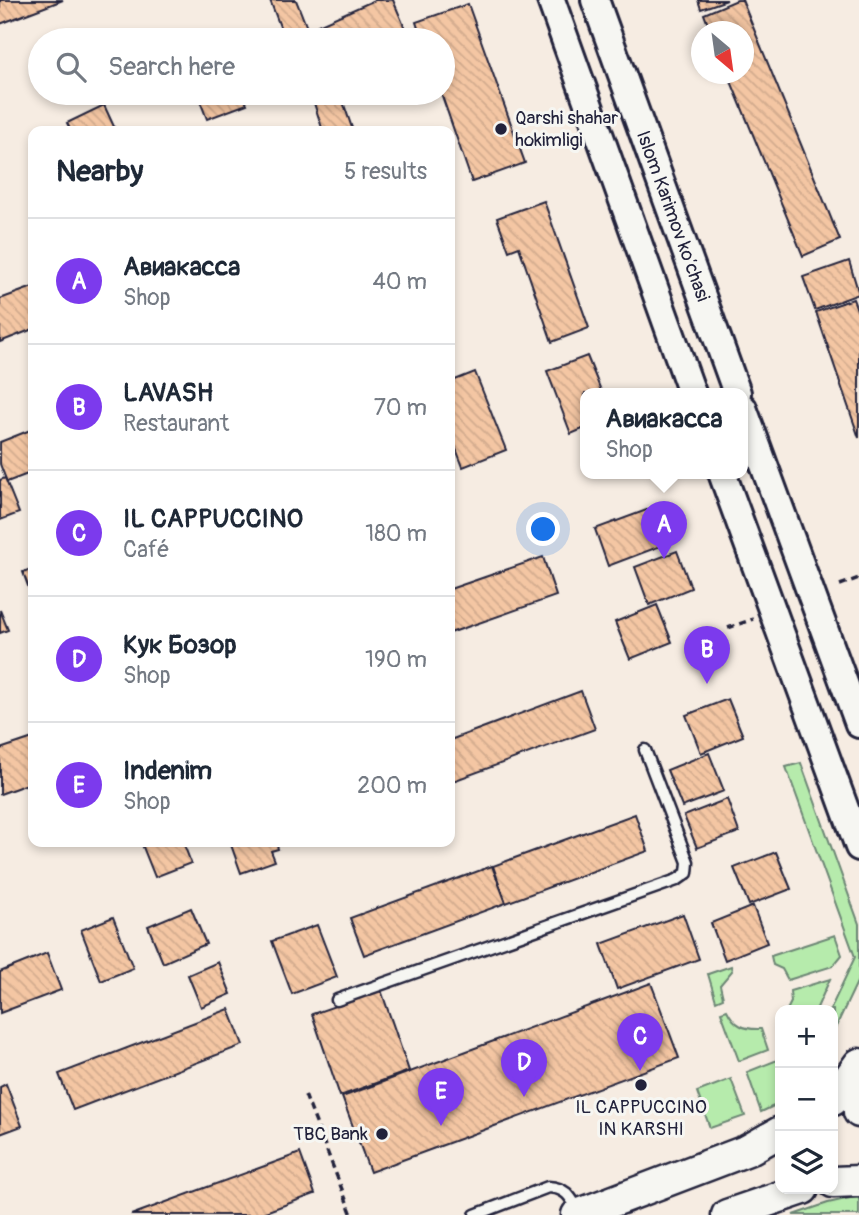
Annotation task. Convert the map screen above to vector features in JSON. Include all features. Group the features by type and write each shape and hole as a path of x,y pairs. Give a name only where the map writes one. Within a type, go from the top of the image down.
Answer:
{"main road":[{"path":"551,0 690,388"},
{"name":"Islom Karimov ko‘chasi","path":"595,0 735,388"},
{"path":"748,422 859,724"},
{"path":"724,479 859,847"},
{"path":"838,1093 859,1064"},
{"path":"859,1093 859,1112"},
{"path":"579,1214 748,1150 775,1135"},
{"path":"838,1182 859,1181"},
{"path":"727,1215 788,1194"}],"lane":[{"path":"337,1000 677,880 687,873 688,862 645,750"},
{"path":"475,1215 548,1187 568,1192 579,1214"}],"path":[{"path":"840,585 859,578"},
{"path":"728,628 755,618"},
{"path":"305,1095 352,1215"}],"green space":[{"path":"801,763 859,924 859,978 838,1022 838,1005 832,1005 855,957 786,767"},
{"path":"835,935 842,955 833,966 788,980 782,969 773,965 771,956"},
{"path":"731,966 732,971 720,985 723,998 716,1001 708,974"},
{"path":"830,979 818,1005 790,1005 790,991"},
{"path":"727,1010 740,1026 761,1029 768,1050 739,1061 721,1012"},
{"path":"775,1061 775,1105 761,1112 747,1072"},
{"path":"731,1079 745,1116 710,1128 697,1092"},
{"path":"859,1196 859,1215 793,1215 828,1203"}],"building":[{"path":"0,0 63,0 0,24"},
{"path":"270,0 296,0 307,28 280,28"},
{"path":"375,0 393,0 405,28 319,28 318,25"},
{"path":"698,0 727,0 701,9"},
{"path":"742,0 751,21 707,21 704,14"},
{"path":"468,4 525,163 472,182 455,126 452,126 445,105 455,105 455,28 418,28 416,22"},
{"path":"754,29 840,240 803,256 732,84 754,84"},
{"path":"104,105 114,126 68,126 67,123"},
{"path":"202,105 244,105 207,119"},
{"path":"315,105 344,105 351,126 321,126"},
{"path":"544,201 589,328 552,342 519,247 509,251 497,218"},
{"path":"849,261 859,294 815,310 803,277"},
{"path":"28,289 28,331 0,342 0,299"},
{"path":"853,299 859,315 859,438 816,312"},
{"path":"587,356 600,388 580,388 580,430 571,434 547,371"},
{"path":"475,372 506,450 463,467 455,446 455,380"},
{"path":"28,431 28,474 7,482 0,464 0,442"},
{"path":"5,478 19,513 0,520 0,480"},
{"path":"652,508 666,544 608,566 595,529"},
{"path":"677,551 691,588 649,605 635,567"},
{"path":"543,557 556,596 455,631 455,587"},
{"path":"28,570 28,586 23,572"},
{"path":"657,605 672,642 630,659 615,622"},
{"path":"0,610 8,630 0,633"},
{"path":"581,691 595,729 455,780 455,738"},
{"path":"728,699 743,736 701,753 686,715"},
{"path":"28,740 28,784 0,794 0,749"},
{"path":"709,753 724,791 682,807 667,770"},
{"path":"727,799 739,832 697,848 684,816"},
{"path":"635,814 648,851 506,903 493,866"},
{"path":"143,847 185,847 191,863 155,877"},
{"path":"232,847 277,847 271,851 275,861 241,873"},
{"path":"776,852 791,889 749,905 734,868"},
{"path":"492,866 506,903 364,955 350,918"},
{"path":"753,906 767,943 725,960 711,923"},
{"path":"191,908 206,944 163,963 148,926"},
{"path":"683,914 699,959 617,989 601,944"},
{"path":"113,917 133,968 101,981 81,930"},
{"path":"317,925 337,977 292,994 272,941"},
{"path":"47,953 61,990 0,1013 0,972"},
{"path":"218,962 231,994 201,1007 188,975"},
{"path":"651,983 679,1058 370,1172 342,1097"},
{"path":"381,990 409,1071 340,1096 312,1014"},
{"path":"229,1009 243,1045 73,1110 59,1074"},
{"path":"6,1084 22,1126 0,1134 0,1087"},
{"path":"300,1153 315,1194 257,1215 131,1215"}],"place":[{"name":"Qarshi shahar hokimligi","path":"501,129"},
{"name":"Авиакасса","path":"664,559"},
{"name":"LAVASH","path":"707,684"},
{"name":"IL CAPPUCCINO","path":"640,1071"},
{"name":"IL CAPPUCCINO IN KARSHI","path":"641,1085"},
{"name":"Кук Бозор","path":"524,1097"},
{"name":"Indenim","path":"441,1126"},
{"name":"TBC Bank","path":"382,1134"}]}
